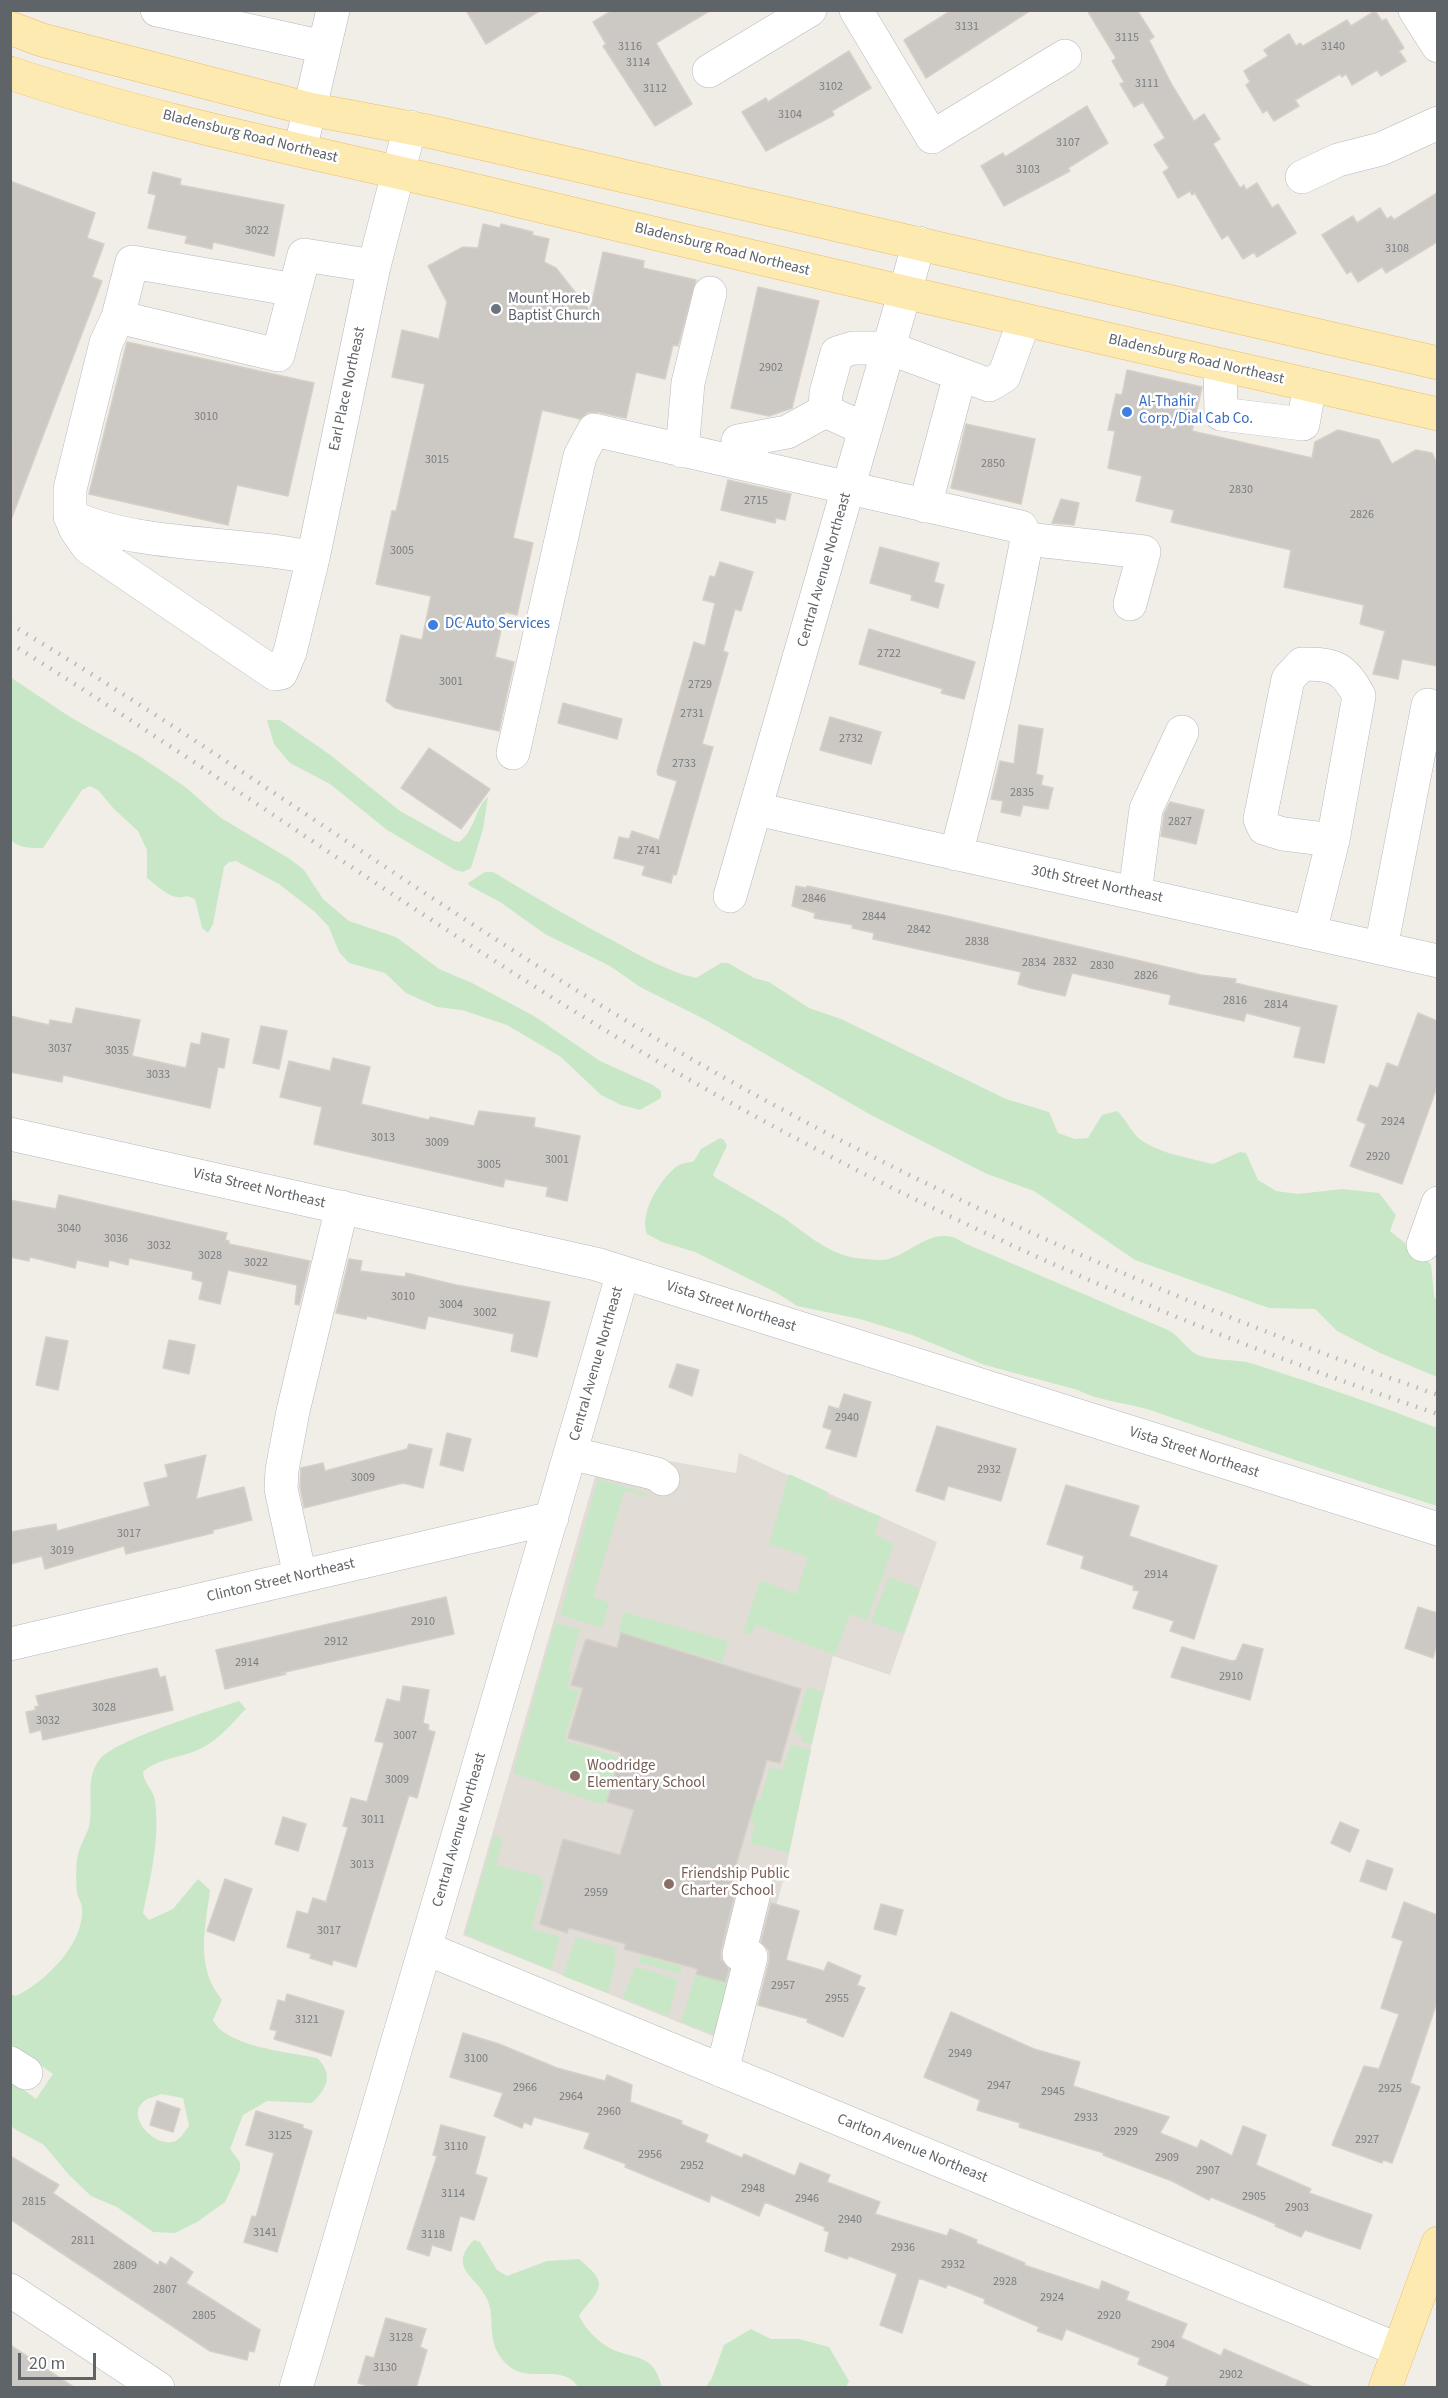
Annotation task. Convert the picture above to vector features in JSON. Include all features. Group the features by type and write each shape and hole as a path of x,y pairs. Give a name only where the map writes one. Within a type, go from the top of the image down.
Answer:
{"main road":[{"path":"10,28 42,40 309,109 410,127 1437,363"},
{"name":"Bladensburg Road Northeast","path":"10,73 56,89 300,150 904,294 1437,414"},
{"path":"1385,2388 1437,2243"}],"street":[{"path":"157,10 324,47"},
{"path":"300,150 333,10"},
{"path":"709,71 810,10"},
{"path":"856,10 932,137 1065,56"},
{"path":"1415,10 1437,46"},
{"path":"1302,177 1338,160 1381,149 1437,123"},
{"name":"Earl Place Northeast","path":"70,516 76,530 88,547 274,674 281,673 290,652 313,558 374,267 410,127"},
{"name":"Central Avenue Northeast","path":"730,896 919,243"},
{"path":"118,317 278,355 304,255 374,267"},
{"path":"295,290 132,262 118,317 106,343 70,489 70,516 93,527 138,535 288,552 313,558"},
{"path":"682,450 688,383 710,292"},
{"path":"825,411 826,393 837,353 853,348 889,348 988,385 1004,376 1024,321"},
{"path":"1220,365 1221,414 1303,424 1310,385"},
{"path":"925,506 960,375"},
{"path":"825,411 865,429"},
{"path":"738,441 787,432 825,411"},
{"path":"513,753 580,456 594,430 768,468 1021,527 1027,539 982,756 956,854"},
{"path":"1027,539 1144,552 1130,604"},
{"path":"1310,932 1333,840 1359,696 1349,675 1323,664 1302,664 1288,679 1260,819 1264,828 1283,834 1333,840"},
{"path":"1381,948 1428,705"},
{"path":"1135,893 1146,809 1182,732"},
{"name":"30th Street Northeast","path":"756,810 1437,961"},
{"name":"Vista Street Northeast","path":"10,1134 596,1264 1437,1529"},
{"path":"1423,1245 1437,1203"},
{"path":"300,1576 281,1489 282,1470 293,1411 342,1208"},
{"name":"Central Avenue Northeast","path":"296,2388 623,1273"},
{"path":"570,1453 657,1474 663,1479"},
{"name":"Clinton Street Northeast","path":"10,1644 552,1518"},
{"path":"723,2071 751,1958 739,1954 756,1885"},
{"name":"Carlton Avenue Northeast","path":"425,1948 1399,2350"},
{"path":"10,2290 158,2388"}],"shaded area":[{"path":"603,1449 736,1473 739,1453 937,1542 890,1675 833,1656 811,1747 784,1878 760,1962 720,2039 463,1935"}],"green space":[{"path":"10,677 70,717 141,757 184,786 221,818 290,859 304,870 323,899 349,921 396,937 439,969 472,983 534,1016 600,1061 653,1085 661,1091 661,1098 640,1110 621,1105 601,1095 561,1057 507,1025 462,1010 437,1007 406,993 385,973 349,963 339,952 329,927 315,912 279,884 236,861 229,862 224,867 213,924 208,933 202,928 195,899 171,895 147,878 147,850 138,831 114,809 98,790 90,786 82,790 43,848 17,845 10,839"},
{"path":"267,720 280,720 329,754 400,811 454,841 459,842 465,837 480,806 488,797 483,829 471,868 463,872 455,870 387,830 330,784 290,763 274,744"},
{"path":"485,872 493,872 648,960 677,972 696,978 721,963 728,963 754,978 769,982 809,1008 841,1019 1006,1099 1049,1112 1058,1133 1075,1139 1088,1138 1102,1115 1117,1111 1138,1137 1149,1145 1167,1152 1213,1164 1240,1152 1246,1153 1258,1180 1276,1191 1298,1194 1342,1189 1379,1193 1396,1215 1390,1231 1431,1264 1434,1296 1437,1301 1437,1377 1380,1353 1337,1331 1315,1309 1269,1308 1135,1260 1034,1191 987,1174 871,1115 706,1020 640,987 610,966 545,934 500,902 470,886 468,883"},
{"path":"720,1138 727,1146 713,1175 716,1178 837,1253 858,1258 889,1259 930,1239 941,1236 952,1237 1168,1330 1201,1356 1250,1363 1437,1428 1437,1506 1147,1409 985,1365 912,1335 860,1319 797,1306 777,1293 695,1252 662,1242 647,1234 645,1226 648,1207 663,1180 678,1166 694,1161 701,1149"},
{"path":"789,1474 828,1492 820,1519 828,1498 880,1516 875,1535 894,1544 867,1620 850,1614 835,1655 756,1625 750,1635 743,1633 760,1580 796,1594 808,1557 769,1544"},
{"path":"598,1479 648,1494 645,1496 624,1491 593,1597 609,1603 602,1628 560,1615"},
{"path":"889,1577 920,1589 903,1634 871,1622"},
{"path":"624,1612 728,1641 723,1662 618,1633"},
{"path":"555,1623 580,1629 568,1671 572,1672 567,1687 579,1691 564,1740 618,1757 607,1802 599,1804 513,1773"},
{"path":"807,1687 823,1692 812,1744 802,1742 803,1736 794,1732"},
{"path":"239,1701 246,1709 213,1741 193,1752 149,1767 143,1772 154,1797 156,1829 154,1857 143,1913 149,1920 173,1909 198,1879 210,1890 204,1933 205,1961 208,1974 222,2000 213,2020 220,2029 244,2042 317,2058 326,2070 327,2076 325,2087 312,2103 267,2101 243,2115 230,2149 240,2162 240,2170 225,2202 197,2222 175,2233 153,2232 117,2207 91,2196 69,2175 44,2145 13,2128 10,2079 36,2099 53,2074 11,2044 11,1994 16,1996 27,1990 50,1972 70,1948 77,1935 82,1909 77,1892 77,1860 89,1826 91,1781 95,1766 100,1759 109,1751 143,1735","holes":["161,2094 183,2098 189,2126 175,2141 158,2140 140,2123 139,2108 147,2099"]},
{"path":"791,1745 811,1750 789,1853 750,1843 755,1823 650,1796 664,1773 760,1800 770,1767 782,1770"},
{"path":"494,1835 503,1839 496,1865 542,1877 541,1882 544,1883 531,1929 560,1937 551,1970 465,1934"},
{"path":"576,1937 616,1948 614,1956 617,1956 608,1993 563,1976"},
{"path":"641,1955 682,1967 680,1974 639,1962"},
{"path":"734,1956 721,2037 681,2022 696,1974 726,1983"},
{"path":"635,1966 678,1980 668,2016 623,1998"},
{"path":"474,2240 480,2242 497,2270 507,2276 547,2261 579,2259 595,2274 599,2286 593,2298 579,2315 582,2320 590,2332 613,2350 641,2359 651,2365 662,2387 578,2387 564,2376 527,2374 510,2367 502,2359 493,2342 490,2307 487,2299 463,2265 466,2250"},
{"path":"751,2329 771,2339 799,2339 829,2347 849,2381 846,2388 706,2387 712,2378 724,2345"}],"building":[{"path":"466,10 541,10 486,44"},
{"path":"613,10 711,10 656,43 692,104 655,126 603,46 606,44 593,22"},
{"path":"952,10 1031,10 926,78 904,40"},
{"path":"1087,10 1137,10 1154,37 1149,40 1172,85 1194,121 1204,114 1220,139 1213,144 1240,188 1244,185 1246,190 1257,183 1272,208 1278,204 1296,233 1257,257 1254,252 1243,259 1228,235 1222,239 1195,193 1192,195 1190,191 1178,198 1163,172 1169,168 1154,145 1165,138 1143,102 1134,107 1120,84 1124,82 1112,61 1116,58"},
{"path":"1375,11 1382,21 1386,19 1404,48 1399,51 1406,61 1381,76 1377,70 1352,85 1346,74 1342,77 1340,74 1295,100 1299,106 1274,121 1267,110 1263,113 1246,85 1250,82 1244,71 1268,56 1264,50 1289,34 1296,46 1300,43 1303,46 1347,20 1351,26"},
{"path":"849,51 871,88 832,111 834,115 766,151 742,112 766,98 768,102"},
{"path":"1087,106 1108,143 1068,168 1070,171 1004,206 981,166 1003,153 1005,157"},
{"path":"153,172 181,179 180,185 284,205 274,256 213,242 212,249 185,243 187,236 148,228 156,195 148,193"},
{"path":"10,181 95,213 87,238 104,244 92,277 102,281 12,517"},
{"path":"1437,193 1437,242 1386,273 1382,267 1358,282 1351,271 1347,274 1322,235 1353,216 1357,223 1380,208 1387,219 1391,216 1394,220"},
{"path":"483,224 500,228 501,224 533,232 532,235 549,239 544,262 556,268 590,311 603,252 644,261 643,268 696,280 678,346 673,345 665,379 636,372 626,418 597,412 587,413 580,419 542,410 513,538 533,543 517,615 505,612 495,657 514,662 499,731 395,708 386,701 401,635 422,640 431,596 376,584 392,511 396,511 425,384 392,377 402,330 439,339 447,302 428,266 463,247 478,248"},
{"path":"758,287 819,301 792,408 769,416 731,408"},
{"path":"127,342 314,383 288,496 237,485 228,525 89,494"},
{"path":"1127,370 1202,387 1192,431 1312,458 1315,442 1338,430 1379,440 1392,464 1416,450 1432,453 1437,463 1437,666 1402,659 1398,679 1373,674 1385,631 1360,624 1364,605 1284,587 1291,550 1171,522 1174,510 1136,501 1142,476 1108,468 1115,431 1108,430 1116,394 1122,395"},
{"path":"966,424 1035,439 1021,504 951,488"},
{"path":"728,480 791,494 785,520 776,518 775,523 721,510"},
{"path":"1061,499 1079,503 1074,525 1052,523"},
{"path":"880,547 939,563 934,582 944,585 938,608 911,600 912,595 870,583"},
{"path":"720,562 753,572 741,611 735,609 723,651 728,653 702,744 713,747 676,875 673,874 671,883 642,875 645,866 614,858 619,837 629,839 632,831 659,840 677,781 658,775 657,771 694,642 705,646 715,603 703,600 710,576 715,577"},
{"path":"869,629 975,662 964,699 941,693 943,689 859,664"},
{"path":"563,703 622,719 617,739 558,723"},
{"path":"830,717 881,732 871,764 820,750"},
{"path":"1019,725 1043,729 1036,774 1043,776 1041,785 1053,788 1048,809 1023,805 1020,816 1001,812 1003,801 991,799 1000,761 1014,764"},
{"path":"429,748 490,789 461,829 401,788"},
{"path":"1170,802 1204,810 1196,844 1161,836 1164,814"},
{"path":"796,886 806,888 807,886 947,916 1201,975 1236,979 1235,983 1337,1006 1324,1063 1294,1057 1301,1027 1246,1013 1244,1021 1169,1004 1171,995 1072,973 1065,996 1030,988 1018,984 1021,972 873,939 874,933 852,928 853,925 814,918 815,913 792,906"},
{"path":"76,1008 140,1020 132,1056 186,1068 191,1043 200,1045 202,1033 229,1039 224,1068 218,1067 210,1108 63,1075 62,1082 10,1072 10,1016 49,1025 50,1020 72,1024"},
{"path":"1418,1013 1437,1021 1437,1087 1402,1184 1350,1166 1366,1124 1357,1120 1370,1085 1378,1088 1387,1063 1398,1067"},
{"path":"261,1026 287,1031 279,1069 253,1063"},
{"path":"333,1058 370,1067 361,1104 429,1120 430,1117 474,1126 479,1111 535,1118 534,1127 580,1136 567,1201 546,1196 548,1187 505,1179 503,1187 314,1144 322,1107 280,1097 289,1061 330,1071"},
{"path":"59,1195 227,1233 225,1240 229,1241 229,1244 310,1261 299,1305 295,1304 297,1285 228,1270 220,1304 199,1299 203,1282 192,1279 193,1272 191,1271 129,1258 128,1265 109,1260 108,1267 77,1260 75,1268 30,1257 29,1261 10,1257 10,1200 56,1209"},
{"path":"349,1259 362,1261 360,1271 405,1277 406,1273 456,1285 550,1302 537,1357 511,1351 514,1334 428,1316 425,1329 367,1316 366,1319 336,1313"},
{"path":"46,1337 68,1341 58,1390 36,1385"},
{"path":"169,1340 195,1345 189,1374 163,1368"},
{"path":"677,1364 699,1370 692,1396 669,1387"},
{"path":"844,1394 871,1402 856,1457 826,1448 832,1430 823,1427 829,1406 839,1409"},
{"path":"937,1426 1016,1449 1001,1501 948,1486 944,1500 916,1491"},
{"path":"447,1433 471,1439 463,1471 440,1465"},
{"path":"409,1444 432,1449 423,1488 403,1483 304,1508 300,1487 301,1468 323,1463 325,1471 407,1449"},
{"path":"206,1455 196,1499 244,1487 252,1520 213,1530 213,1533 126,1554 124,1546 45,1569 42,1556 10,1564 10,1532 56,1524 57,1531 150,1506 144,1483 168,1477 165,1465"},
{"path":"1066,1485 1139,1506 1129,1536 1217,1566 1194,1639 1170,1631 1174,1621 1133,1608 1139,1591 1133,1590 1134,1586 1081,1568 1084,1556 1047,1544"},
{"path":"446,1597 454,1634 281,1673 286,1674 225,1689 216,1650"},
{"path":"1418,1607 1437,1613 1437,1643 1433,1658 1405,1648"},
{"path":"621,1633 801,1689 780,1763 767,1760 728,1892 735,1893 721,1950 721,1960 729,1969 725,1982 696,1974 698,1969 624,1949 626,1944 569,1928 567,1933 540,1924 563,1839 620,1855 634,1810 607,1802 621,1753 568,1738 583,1688 571,1685 586,1639 617,1648"},
{"path":"1243,1644 1263,1649 1250,1700 1171,1677 1182,1647 1232,1661 1236,1660"},
{"path":"157,1668 160,1678 165,1676 173,1710 43,1740 41,1730 30,1733 26,1712 36,1710 35,1707 39,1706 36,1696"},
{"path":"403,1686 429,1690 423,1723 429,1725 428,1730 435,1732 417,1798 409,1795 356,1967 333,1960 332,1965 310,1958 311,1954 287,1947 297,1911 308,1914 313,1898 326,1902 348,1827 343,1826 351,1798 367,1802 384,1743 375,1741 387,1699 400,1702"},
{"path":"283,1817 306,1824 298,1851 275,1844"},
{"path":"1340,1822 1359,1830 1350,1852 1331,1843"},
{"path":"1367,1860 1393,1869 1386,1890 1360,1881"},
{"path":"225,1879 252,1889 234,1941 207,1931"},
{"path":"1404,1902 1437,1915 1437,2002 1410,2083 1420,2087 1392,2163 1383,2160 1382,2163 1332,2145 1364,2066 1379,2069 1399,2014 1381,2008 1403,1941 1392,1937"},
{"path":"771,1903 799,1911 786,1960 824,1971 828,1962 861,1976 857,1985 865,1988 843,2037 807,2022 808,2019 758,2005 769,1961 769,1951 761,1942"},
{"path":"881,1904 903,1910 896,1935 874,1929"},
{"path":"287,1994 344,2011 331,2056 274,2039 277,2031 270,2029 278,2000 285,2002"},
{"path":"951,2012 1034,2049 1080,2062 1073,2086 1169,2117 1160,2133 1197,2148 1201,2140 1232,2156 1243,2126 1266,2135 1256,2165 1311,2189 1309,2193 1372,2215 1360,2249 1305,2230 1301,2237 1211,2197 1209,2200 1172,2181 1103,2155 1104,2153 1019,2127 1020,2123 977,2110 980,2100 924,2077"},
{"path":"463,2033 499,2044 557,2068 605,2081 607,2075 632,2085 630,2102 682,2121 681,2124 708,2135 705,2142 742,2158 744,2154 795,2176 800,2163 830,2175 827,2182 880,2202 875,2214 947,2236 950,2229 977,2240 976,2243 1025,2263 1024,2265 1099,2290 1102,2281 1129,2292 1126,2300 1187,2324 1181,2338 1221,2356 1224,2349 1315,2388 1165,2388 1169,2377 1138,2364 1140,2358 1066,2329 1062,2340 1037,2331 1039,2327 984,2303 985,2299 947,2284 946,2288 919,2278 902,2333 880,2325 897,2274 849,2256 847,2259 825,2251 829,2232 824,2230 825,2227 765,2202 759,2216 711,2195 709,2202 625,2167 626,2164 584,2148 590,2133 534,2117 531,2125 524,2122 522,2128 494,2116 503,2093 450,2077"},
{"path":"157,2101 180,2109 173,2132 150,2125"},
{"path":"256,2111 303,2125 303,2128 312,2131 277,2252 244,2242 252,2216 256,2217 274,2153 246,2145"},
{"path":"441,2125 485,2137 475,2174 487,2178 474,2220 460,2216 451,2251 432,2245 429,2256 407,2249 437,2156 433,2155"},
{"path":"10,2156 59,2185 53,2193 158,2265 160,2261 166,2265 171,2257 193,2272 186,2283 260,2330 254,2352 249,2351 247,2360 210,2351 10,2219"},
{"path":"386,2318 426,2329 420,2347 427,2350 416,2388 375,2388 358,2383 366,2356 374,2358"},
{"path":"10,2345 75,2388 10,2388"}],"railway":[{"path":"10,624 173,726 494,938 657,1039 751,1092 846,1143 1039,1236 1237,1320 1438,1395"},
{"path":"10,643 537,988 643,1053 752,1114 862,1173 1089,1280 1321,1373 1438,1414"}],"place":[{"name":"Mount Horeb Baptist Church","path":"496,309"},
{"name":"Al-Thahir Corp./Dial Cab Co.","path":"1127,412"},
{"name":"DC Auto Services","path":"433,625"},
{"name":"Woodridge Elementary School","path":"575,1776"},
{"name":"Friendship Public Charter School","path":"669,1884"}]}
